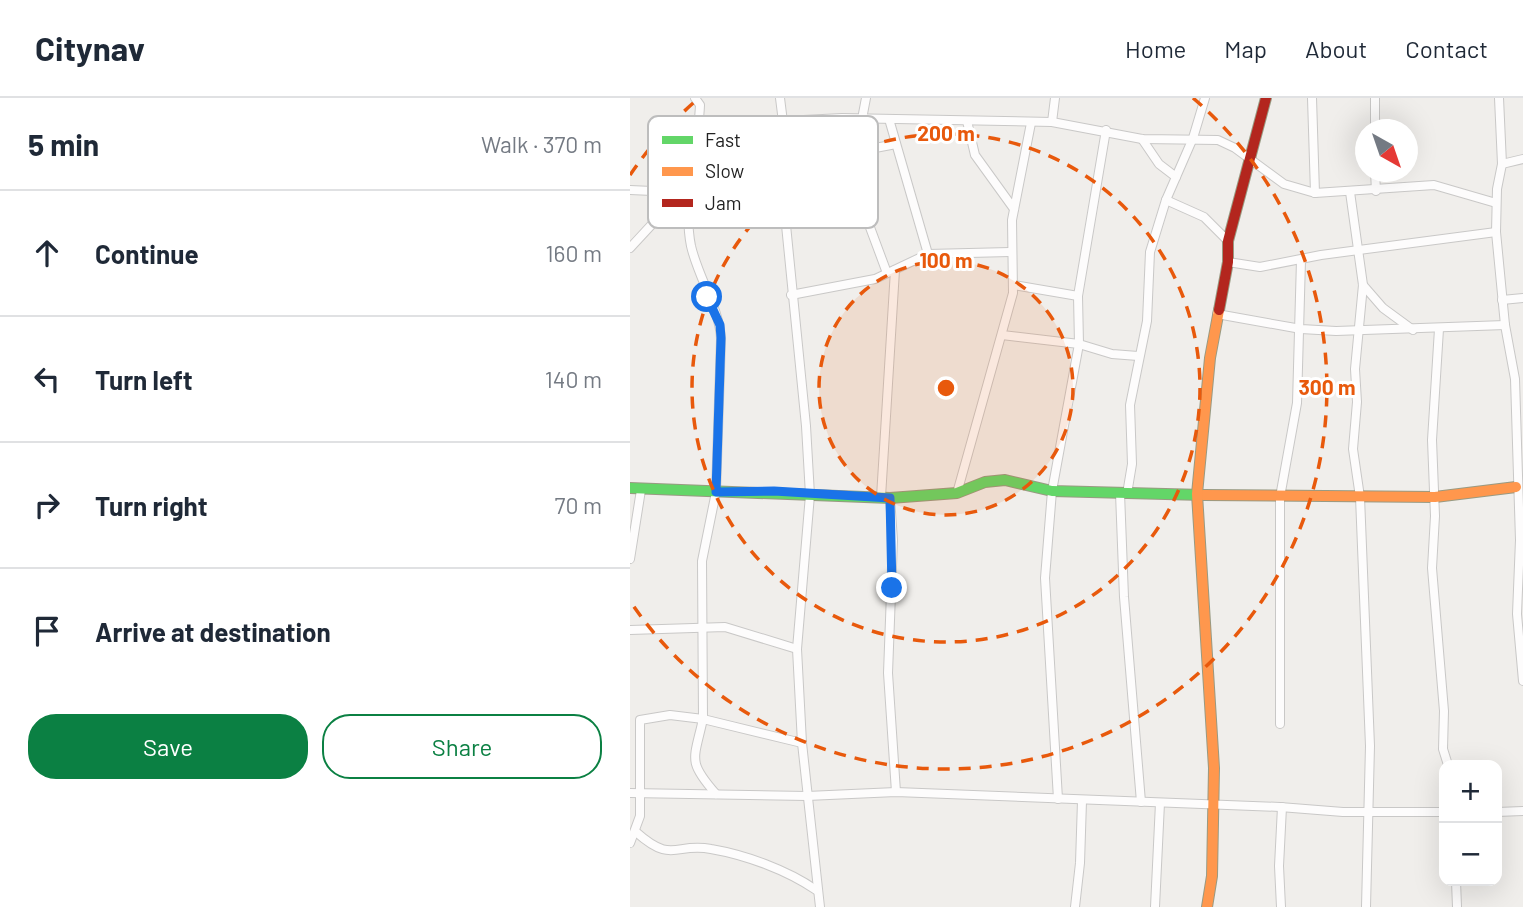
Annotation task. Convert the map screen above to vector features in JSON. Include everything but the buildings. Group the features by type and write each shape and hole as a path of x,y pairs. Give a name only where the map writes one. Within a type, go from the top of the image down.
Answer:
{"street":[{"path":"695,98 700,105 699,116"},
{"path":"780,98 783,116"},
{"path":"863,116 866,98"},
{"path":"1052,122 1055,98"},
{"path":"1141,802 1124,597 1123,494 1132,455 1130,405 1149,309 1150,252 1166,200 1193,138 1205,98"},
{"path":"1208,907 1213,876 1214,806 1206,611 1199,555 1197,494 1217,314 1228,262 1228,241 1266,98"},
{"path":"1311,98 1315,193"},
{"path":"1375,119 1376,98"},
{"path":"1499,98 1502,164 1496,203 1496,232 1505,325 1515,379 1519,441 1516,487 1520,505 1523,681"},
{"path":"878,119 1052,122 1142,139 1193,138 1227,143 1284,184 1315,193 1434,185 1496,203"},
{"path":"889,119 928,254"},
{"path":"967,121 975,155 1014,209"},
{"path":"957,494 1014,285 1010,252 1014,209 1031,123"},
{"path":"1058,799 1045,578 1052,491 1079,344 1078,296 1105,130"},
{"path":"1142,139 1159,164 1176,177"},
{"path":"878,147 896,144"},
{"path":"1502,164 1523,159"},
{"path":"1376,182 1376,191"},
{"path":"630,190 648,191"},
{"path":"1350,192 1363,285 1353,449 1360,497 1370,746 1366,907"},
{"path":"1166,200 1204,217 1228,241"},
{"path":"630,248 649,228"},
{"path":"691,228 691,245 704,289 720,325 716,492 702,561 703,719 695,757 696,772 716,794"},
{"path":"786,228 806,426 810,495 797,649 802,743 816,890 820,907"},
{"path":"871,228 891,272 886,498 893,540 888,673 896,792"},
{"path":"1228,262 1260,267 1356,250 1496,232"},
{"path":"791,295 852,285 891,272 928,254 1010,252"},
{"path":"1280,724 1280,497 1294,431 1301,329 1301,260"},
{"path":"1014,285 1078,296"},
{"path":"1363,285 1383,308 1413,330"},
{"path":"1502,300 1523,298"},
{"path":"1217,314 1301,329 1359,332 1505,325"},
{"path":"1439,329 1432,450 1435,497 1432,568 1444,711 1443,749 1446,760"},
{"path":"1002,335 1079,344 1112,354 1138,356"},
{"path":"630,559 636,489 774,491 886,498 957,494 985,482 1005,480 1052,491 1123,494 1435,497 1516,487"},
{"path":"630,630 725,627 797,649"},
{"path":"630,844 640,816 634,793 640,720 670,715 703,719 802,743"},
{"path":"634,793 807,796 896,792 1214,806 1439,812"},
{"path":"1075,907 1082,801"},
{"path":"1155,907 1160,803"},
{"path":"1281,907 1279,866 1282,807"},
{"path":"1502,812 1523,811"},
{"path":"636,832 653,846 668,851 707,848 727,853 799,878 816,890"},
{"path":"1456,886 1457,907"}],"traffic: fast":[{"path":"630,488 890,498 957,493 985,482 1005,480 1052,491 1203,495"}],"traffic: slow":[{"path":"1207,907 1212,876 1214,768 1197,494 1210,358 1219,310"},
{"path":"1203,495 1435,497 1516,487"}],"traffic: jam":[{"path":"1219,310 1228,262 1228,241 1266,98"}],"route":[{"path":"707,297 720,325 721,338 716,492 774,491 890,498 892,588"}]}
